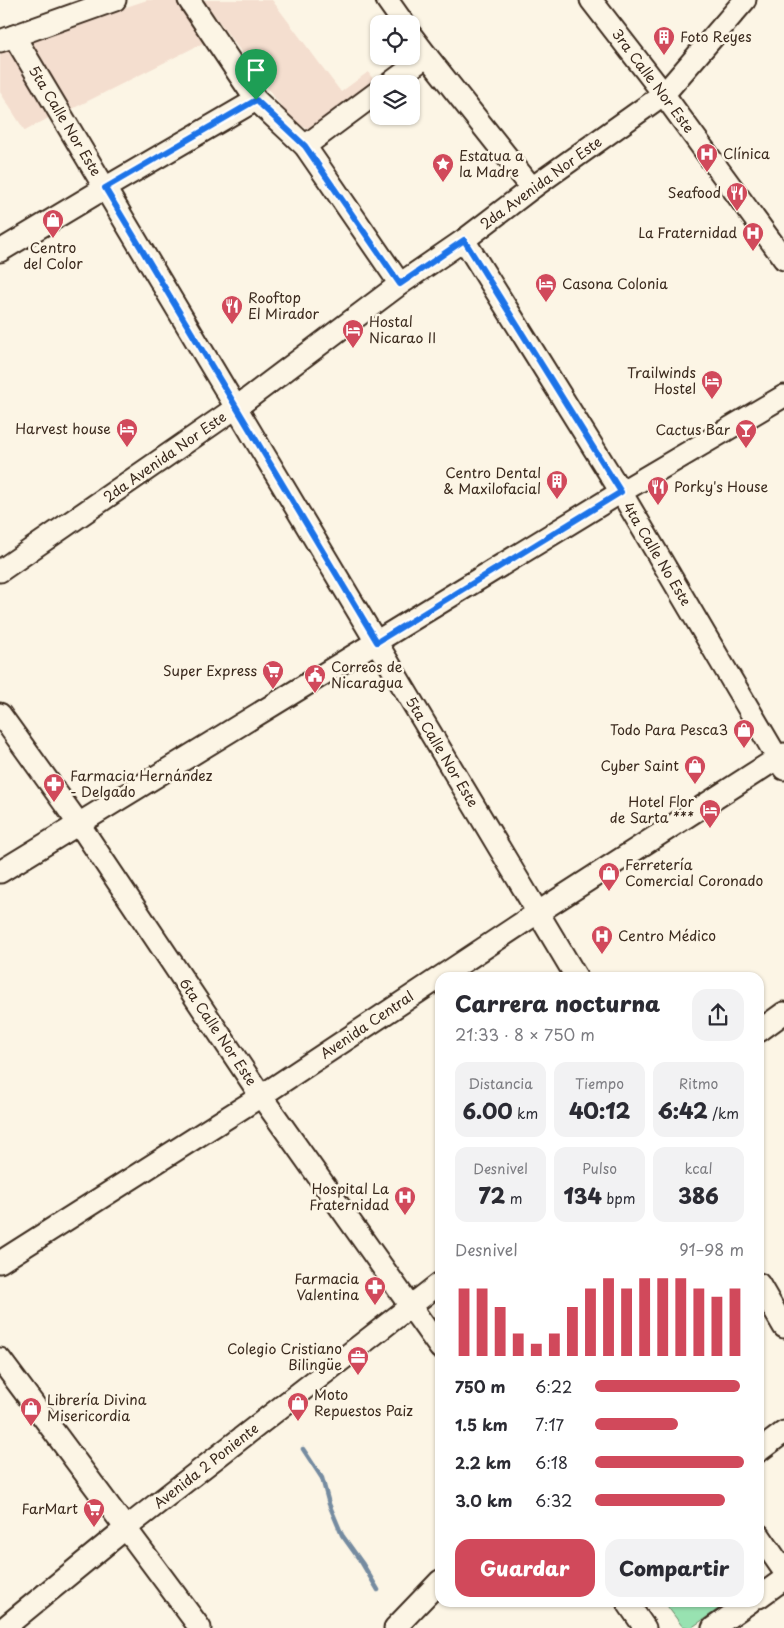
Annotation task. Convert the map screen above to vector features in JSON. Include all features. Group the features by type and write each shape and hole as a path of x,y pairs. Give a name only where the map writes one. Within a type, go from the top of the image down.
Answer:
{"street":[{"path":"7,39 115,0"},
{"path":"189,0 256,100 305,146 400,284"},
{"path":"387,0 398,15"},
{"name":"3ra Calle Nor Este","path":"591,0 664,94 784,260"},
{"name":"2da Avenida Nor Este","path":"0,571 236,407 400,284 464,240 532,188 664,94 745,0"},
{"name":"5ta Calle Nor Este","path":"7,39 105,188 573,972"},
{"path":"420,48 532,188"},
{"path":"401,75 426,56"},
{"path":"305,146 370,98"},
{"path":"0,251 256,100"},
{"name":"4ta Calle No Este","path":"464,240 621,492 782,761"},
{"path":"0,872 621,492 784,396"},
{"name":"6ta Calle Nor Este","path":"0,714 79,824 262,1096 435,1341"},
{"name":"Avenida Central","path":"448,972 538,912 782,761"},
{"name":"Avenida Central","path":"0,1262 262,1096 435,981"},
{"path":"764,1027 784,1012"},
{"name":"Avenida 2 Poniente","path":"4,1628 29,1621 126,1528 435,1287"},
{"path":"764,1293 784,1327"},
{"path":"0,1359 200,1628"},
{"path":"764,1447 784,1432"},
{"path":"764,1542 784,1571"},
{"path":"764,1593 784,1579"},
{"path":"395,1628 435,1586"},
{"path":"630,1607 645,1628"},
{"path":"713,1628 743,1607"}],"shaded area":[{"path":"147,0 181,0 213,38 72,109 31,50 35,38"},
{"path":"203,0 272,0 341,92 368,72 370,75 370,88 314,130 294,124"},
{"path":"6,48 14,52 54,115 25,131 0,92 0,50"}],"green space":[{"path":"668,1607 721,1607 691,1628 682,1626"}],"waterway":[{"path":"303,1449 322,1478 329,1504 342,1535 378,1590"}],"place":[{"name":"Foto Reyes","path":"664,56"},
{"name":"Clínica","path":"707,173"},
{"name":"Estatua a la Madre","path":"443,183"},
{"name":"Seafood","path":"737,212"},
{"name":"Centro del Color","path":"53,239"},
{"name":"La Fraternidad","path":"753,252"},
{"name":"Casona Colonia","path":"546,303"},
{"name":"Rooftop El Mirador","path":"232,325"},
{"name":"Hostal Nicarao II","path":"353,349"},
{"name":"Trailwinds Hostel","path":"712,400"},
{"name":"Harvest house","path":"127,448"},
{"name":"Cactus Bar","path":"746,449"},
{"name":"Centro Dental & Maxilofacial","path":"557,500"},
{"name":"Porky's House","path":"658,506"},
{"name":"Super Express","path":"273,690"},
{"name":"Correos de Nicaragua","path":"315,694"},
{"name":"Todo Para Pesca3","path":"744,749"},
{"name":"Cyber Saint","path":"695,785"},
{"name":"Farmacia Hernández - Delgado","path":"54,803"},
{"name":"Hotel Flor de Sarta ***","path":"710,829"},
{"name":"Ferretería Comercial Coronado","path":"609,892"},
{"name":"Centro Médico","path":"602,955"},
{"name":"Hospital La Fraternidad","path":"405,1216"},
{"name":"Farmacia Valentina","path":"375,1306"},
{"name":"Colegio Cristiano Bilingüe","path":"358,1376"},
{"name":"Moto Repuestos Paiz","path":"298,1422"},
{"name":"Librería Divina Misericordia","path":"31,1427"},
{"name":"FarMart","path":"94,1528"}],"route":[{"path":"256,100 305,146 400,284 464,240 621,492 377,642 105,188 256,100"}]}
